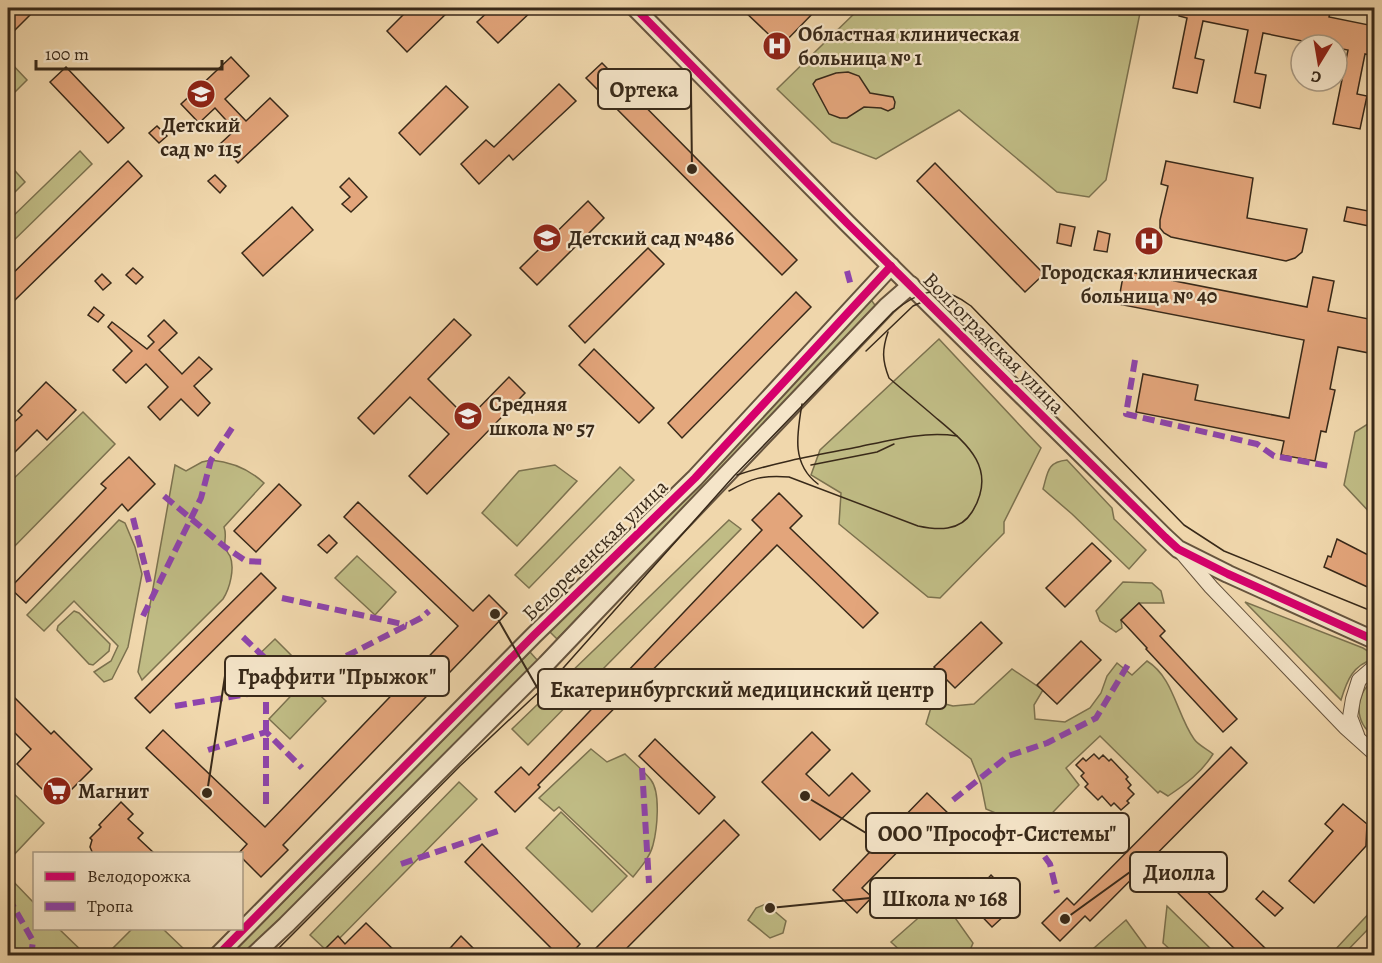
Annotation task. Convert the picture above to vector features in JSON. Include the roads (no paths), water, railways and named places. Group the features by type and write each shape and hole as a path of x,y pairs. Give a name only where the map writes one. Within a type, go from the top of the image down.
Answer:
{"street":[{"name":"Волгоградская улица","path":"635,8 891,266 1178,549 1374,640"},
{"name":"Белореченская улица","path":"243,930 534,634 695,478 891,266"},
{"name":"Белореченская улица","path":"253,956 546,664 887,306 911,285"},
{"path":"1178,549 1345,727 1374,753"},
{"path":"1359,740 1350,717 1353,699 1359,680 1374,667"},
{"name":"Белореченская улица","path":"217,956 243,930"}],"tram line":[{"path":"271,956 460,766 557,675 734,476 893,312 922,294 931,292 950,294 971,306 1184,525 1224,551 1374,612"},
{"path":"866,351 913,306 922,302"},
{"path":"729,491 758,478 789,477 918,526 948,528 967,519 979,496 982,482 980,469 975,458 958,437 889,378 884,355 888,332"},
{"path":"802,404 798,448 803,467 818,484"},
{"path":"737,475 895,439 920,435 957,436"},
{"path":"811,465 877,452 894,444"}],"place":[{"name":"Областная клиническая больница № 1","path":"777,46"},
{"name":"Детский сад № 115","path":"201,94"},
{"name":"Ортека","path":"692,169"},
{"name":"Детский сад №486","path":"547,238"},
{"name":"Городская клиническая больница № 40","path":"1149,241"},
{"name":"Средняя школа № 57","path":"468,416"},
{"name":"Екатеринбургский медицинский центр","path":"495,614"},
{"name":"Магнит","path":"57,791"},
{"name":"Граффити \"Прыжок\"","path":"207,793"},
{"name":"ООО \"Прософт-Системы\"","path":"805,796"},
{"name":"Школа № 168","path":"770,908"},
{"name":"Диолла","path":"1065,919"}]}
